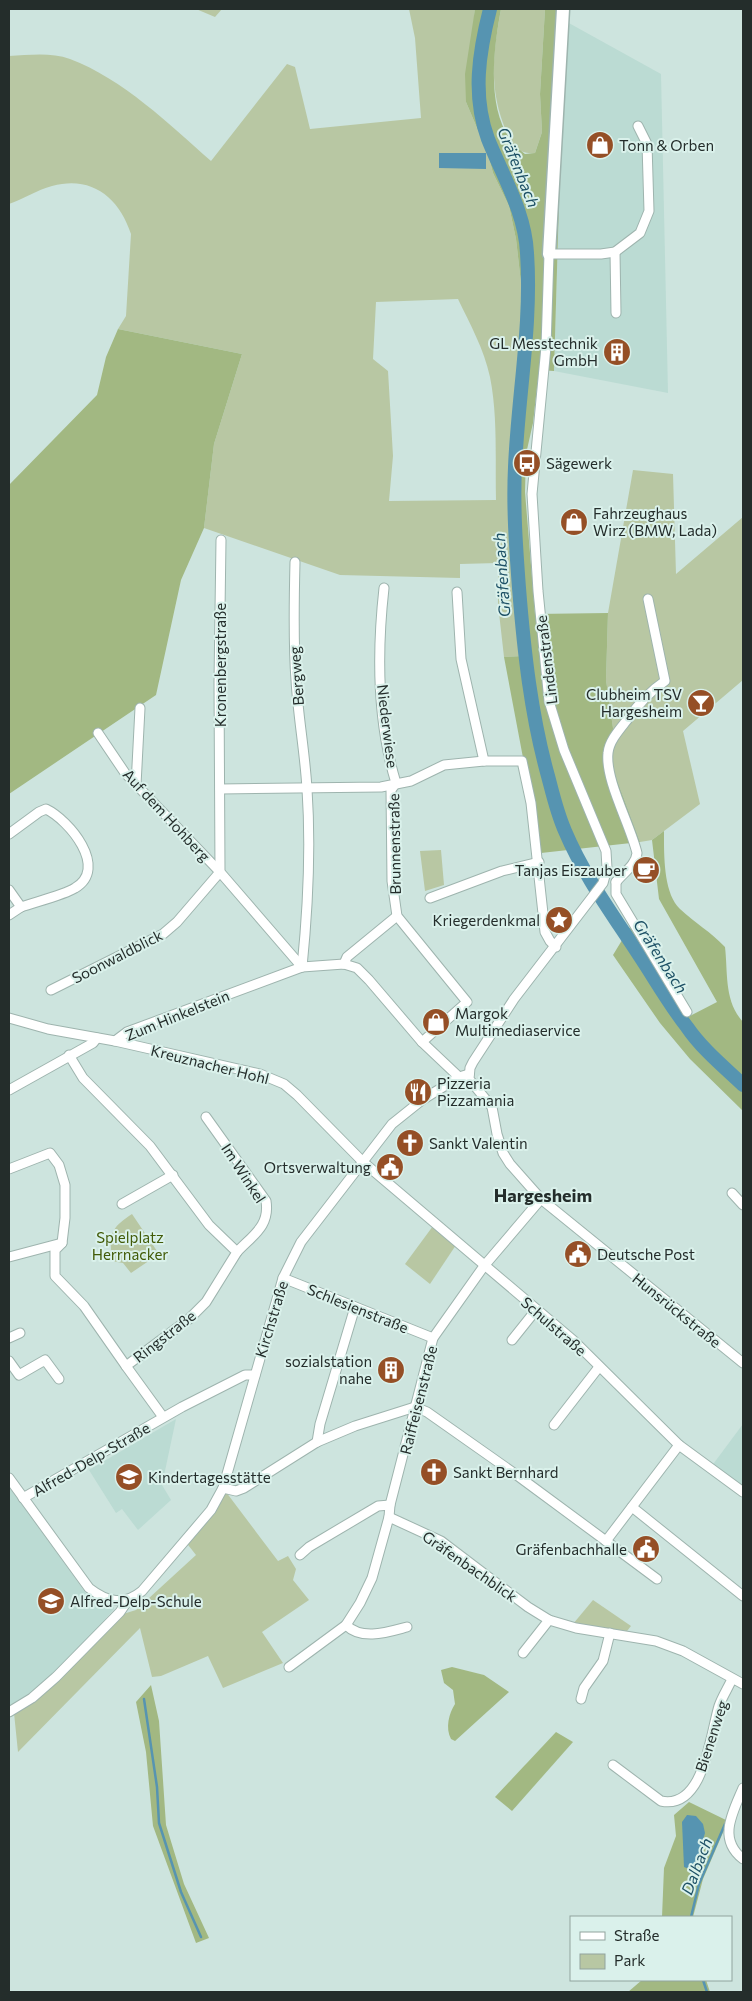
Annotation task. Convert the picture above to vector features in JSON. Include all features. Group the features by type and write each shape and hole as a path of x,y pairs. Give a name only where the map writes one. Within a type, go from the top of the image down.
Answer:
{"street":[{"path":"563,9 549,254 601,254 615,252 640,233 649,211 647,144 638,126"},
{"path":"615,252 616,313"},
{"name":"Lindenstraße","path":"549,254 546,347 532,494 538,591 549,701 564,750 606,851 607,862 604,880"},
{"name":"Kronenbergstraße","path":"220,872 221,540"},
{"name":"Bergweg","path":"295,562 294,650 307,788 309,847 307,916 302,967"},
{"name":"Niederwiese","path":"384,588 381,664 383,715 390,764 396,783 410,781 444,765 484,761 522,761 531,803 539,862 541,904 546,932 550,941 556,947"},
{"path":"457,592 461,660 484,761"},
{"path":"648,599 665,682 655,688 629,716 608,751 608,769 636,853 636,858 631,866 616,882 616,894 687,1012"},
{"path":"136,785 140,708"},
{"name":"Auf dem Hohberg","path":"98,732 125,773 220,872"},
{"path":"220,789 381,787 396,783"},
{"name":"Brunnenstraße","path":"396,783 391,790 392,881 397,916 467,1002 422,1042"},
{"path":"9,834 39,812 46,809 54,812 72,828 84,848 88,864 85,879 76,888 21,907 9,915"},
{"path":"430,898 502,872 539,862"},
{"path":"220,872 302,967"},
{"name":"Soonwaldblick","path":"51,990 163,934 178,922 220,872"},
{"path":"469,1074 473,1062 514,1000 556,947 604,880 616,882"},
{"path":"9,890 21,907"},
{"path":"397,916 347,957 344,964 357,968 422,1042 459,1077"},
{"name":"Zum Hinkelstein","path":"9,1018 48,1029 116,1041 127,1032 302,967 344,964"},
{"path":"9,1090 93,1043 97,1038"},
{"name":"Kreuznacher Hohl","path":"116,1041 260,1074 284,1084 363,1162"},
{"path":"69,1055 83,1078 150,1146 209,1225 237,1252"},
{"name":"Kirchstraße","path":"9,1712 32,1698 56,1677 120,1612 128,1600 142,1591 211,1510 223,1488 283,1278 301,1242 392,1124 422,1100 459,1077 469,1074"},
{"name":"Hunsrückstraße","path":"469,1074 473,1086 492,1107 503,1153 510,1164 541,1199 743,1364"},
{"name":"Im Winkel","path":"206,1117 266,1201 268,1212 265,1223 237,1252"},
{"path":"9,1169 50,1153 59,1165 65,1185 65,1218 62,1243 55,1250 55,1276 84,1306 126,1366"},
{"name":"Schulstraße","path":"363,1162 574,1341 679,1445 743,1492"},
{"path":"122,1204 173,1175"},
{"path":"732,1193 743,1205"},
{"name":"Raiffeisenstraße","path":"346,1625 360,1603 372,1578 433,1338 484,1266 541,1199"},
{"path":"9,1256 62,1243"},
{"name":"Ringstraße","path":"163,1417 126,1366 188,1319 206,1302 237,1252"},
{"name":"Schlesienstraße","path":"283,1278 433,1338"},
{"path":"317,1442 320,1424 355,1307"},
{"path":"512,1340 536,1310"},
{"path":"9,1338 20,1333"},
{"path":"9,1361 20,1375 46,1360 59,1379"},
{"path":"554,1425 599,1367"},
{"path":"163,1417 245,1375 255,1375"},
{"path":"223,1488 236,1491 244,1488 317,1442 355,1426 415,1407 427,1412 518,1476 656,1579"},
{"name":"Alfred-Delp-Straße","path":"128,1600 120,1601 105,1598 89,1588 23,1498 163,1417"},
{"path":"606,1542 679,1445"},
{"path":"10,1484 23,1498"},
{"path":"300,1555 309,1547 378,1506 390,1505"},
{"path":"632,1506 743,1596"},
{"name":"Gräfenbachblick","path":"389,1517 441,1541 528,1607 549,1620 576,1628 631,1636 665,1644 683,1651 743,1684"},
{"path":"523,1653 549,1620"},
{"path":"289,1667 346,1625 351,1630 371,1634 408,1627"},
{"path":"581,1698 584,1688 603,1661 610,1633"},
{"name":"Bienenweg","path":"613,1765 661,1801 676,1801 687,1795 697,1781 720,1705 732,1678"},
{"path":"743,1788 729,1821 729,1832 734,1851 743,1860"}],"shaded area":[{"path":"567,22 661,74 668,393 554,371 560,169"},
{"name":"Kindertagesstätte","path":"176,1419 162,1485 171,1500 138,1530 122,1509 116,1513 89,1470"},
{"path":"743,1424 743,1491 711,1467"},
{"name":"Alfred-Delp-Schule","path":"9,1487 90,1599 97,1603 114,1607 114,1609 53,1678 9,1710"}],"green space":[{"path":"196,9 222,9 215,17"},
{"path":"409,9 475,9 466,102 488,154 493,173 509,206 516,239 521,283 520,375 511,494 523,656 504,657 498,604 498,563 460,564 460,578 340,575 204,528 214,444 242,354 118,329 126,316 131,234 119,209 102,192 79,184 66,183 46,188 9,204 9,56 55,55 90,68 127,90 211,161 287,64 295,67 310,129 421,118 415,38","holes":["458,299 480,347 493,392 496,500 389,501 393,456 388,371 373,359 376,302"]},
{"path":"475,9 501,9 494,66 494,87 497,107 502,125 512,141 525,154 535,153 542,132 540,94 545,9 568,9 560,169 554,371 539,370 533,423 526,454 525,492 535,614 608,613 606,680 613,728 612,760 614,772 640,842 541,853 504,657 523,656 511,494 520,375 521,283 516,239 509,206 493,173 488,154 466,102 465,74"},
{"path":"501,9 545,9 540,94 542,132 535,153 525,153 514,146 507,133 497,102 494,56"},
{"path":"118,329 242,354 214,444 204,528 181,580 156,695 9,794 9,485 97,395 106,357"},
{"path":"633,470 673,474 676,574 743,517 743,680 683,731 700,804 652,840 640,842 614,772 612,760 613,728 606,680 608,613"},
{"path":"664,831 667,883 674,902 725,947 730,996 737,1014 743,1022 743,1111 690,1059 660,1023 613,955 630,927 686,1018 717,1002 659,899 652,840"},
{"path":"441,850 444,885 425,891 420,851"},
{"name":"Spielplatz Herrnacker","path":"132,1214 159,1254 131,1273 123,1263 111,1261 111,1238 119,1224"},
{"path":"433,1226 456,1245 430,1284 405,1264"},
{"path":"223,1488 278,1561 288,1556 296,1569 293,1580 309,1600 262,1632 283,1663 223,1688 208,1656 161,1676 152,1677 140,1628 18,1752 14,1713 123,1614 136,1610 196,1555 185,1541"},
{"path":"593,1600 631,1626 627,1631 573,1624"},
{"path":"452,1667 484,1675 509,1692 455,1741 451,1739 448,1730 451,1712 455,1704 453,1690 444,1683 441,1670"},
{"path":"151,1685 159,1721 166,1825 184,1884 209,1938 196,1943 153,1826 146,1752 136,1702"},
{"path":"556,1732 573,1742 512,1811 495,1797"},
{"path":"689,1802 728,1821 703,1879 693,1916 662,1916 664,1868 676,1836 674,1815"},
{"path":"641,1981 706,1981 710,1992 628,1992"}],"water":[{"path":"439,153 486,153 486,169 439,168"},
{"path":"687,1815 696,1816 703,1824 705,1833 694,1871 684,1867 682,1822"}],"waterway":[{"name":"Gräfenbach","path":"490,9 480,58 480,107 488,139 518,209 527,253 528,306 514,482 519,588 526,659 542,753 562,824 590,879 680,1018 706,1050 743,1085"},
{"path":"144,1699 157,1787 159,1823 181,1892 201,1937"},
{"name":"Dalbach","path":"691,1916 699,1884 725,1824"},
{"name":"Dalbach","path":"703,1981 707,1992"}],"place":[{"name":"Tonn & Orben","path":"600,145"},
{"name":"GL Messtechnik GmbH","path":"617,352"},
{"name":"Sägewerk","path":"527,463"},
{"name":"Fahrzeughaus Wirz (BMW, Lada)","path":"574,522"},
{"name":"Clubheim TSV Hargesheim","path":"701,703"},
{"name":"Tanjas Eiszauber","path":"646,870"},
{"name":"Kriegerdenkmal","path":"559,920"},
{"name":"Margok Multimediaservice","path":"436,1022"},
{"name":"Pizzeria Pizzamania","path":"418,1092"},
{"name":"Sankt Valentin","path":"410,1143"},
{"name":"Ortsverwaltung","path":"390,1167"},
{"name":"Deutsche Post","path":"578,1254"},
{"name":"sozialstation nahe","path":"391,1370"},
{"name":"Sankt Bernhard","path":"434,1472"},
{"name":"Kindertagesstätte","path":"129,1477"},
{"name":"Gräfenbachhalle","path":"646,1549"},
{"name":"Alfred-Delp-Schule","path":"51,1601"}],"district":[{"name":"Hargesheim","path":"543,1195"}]}
